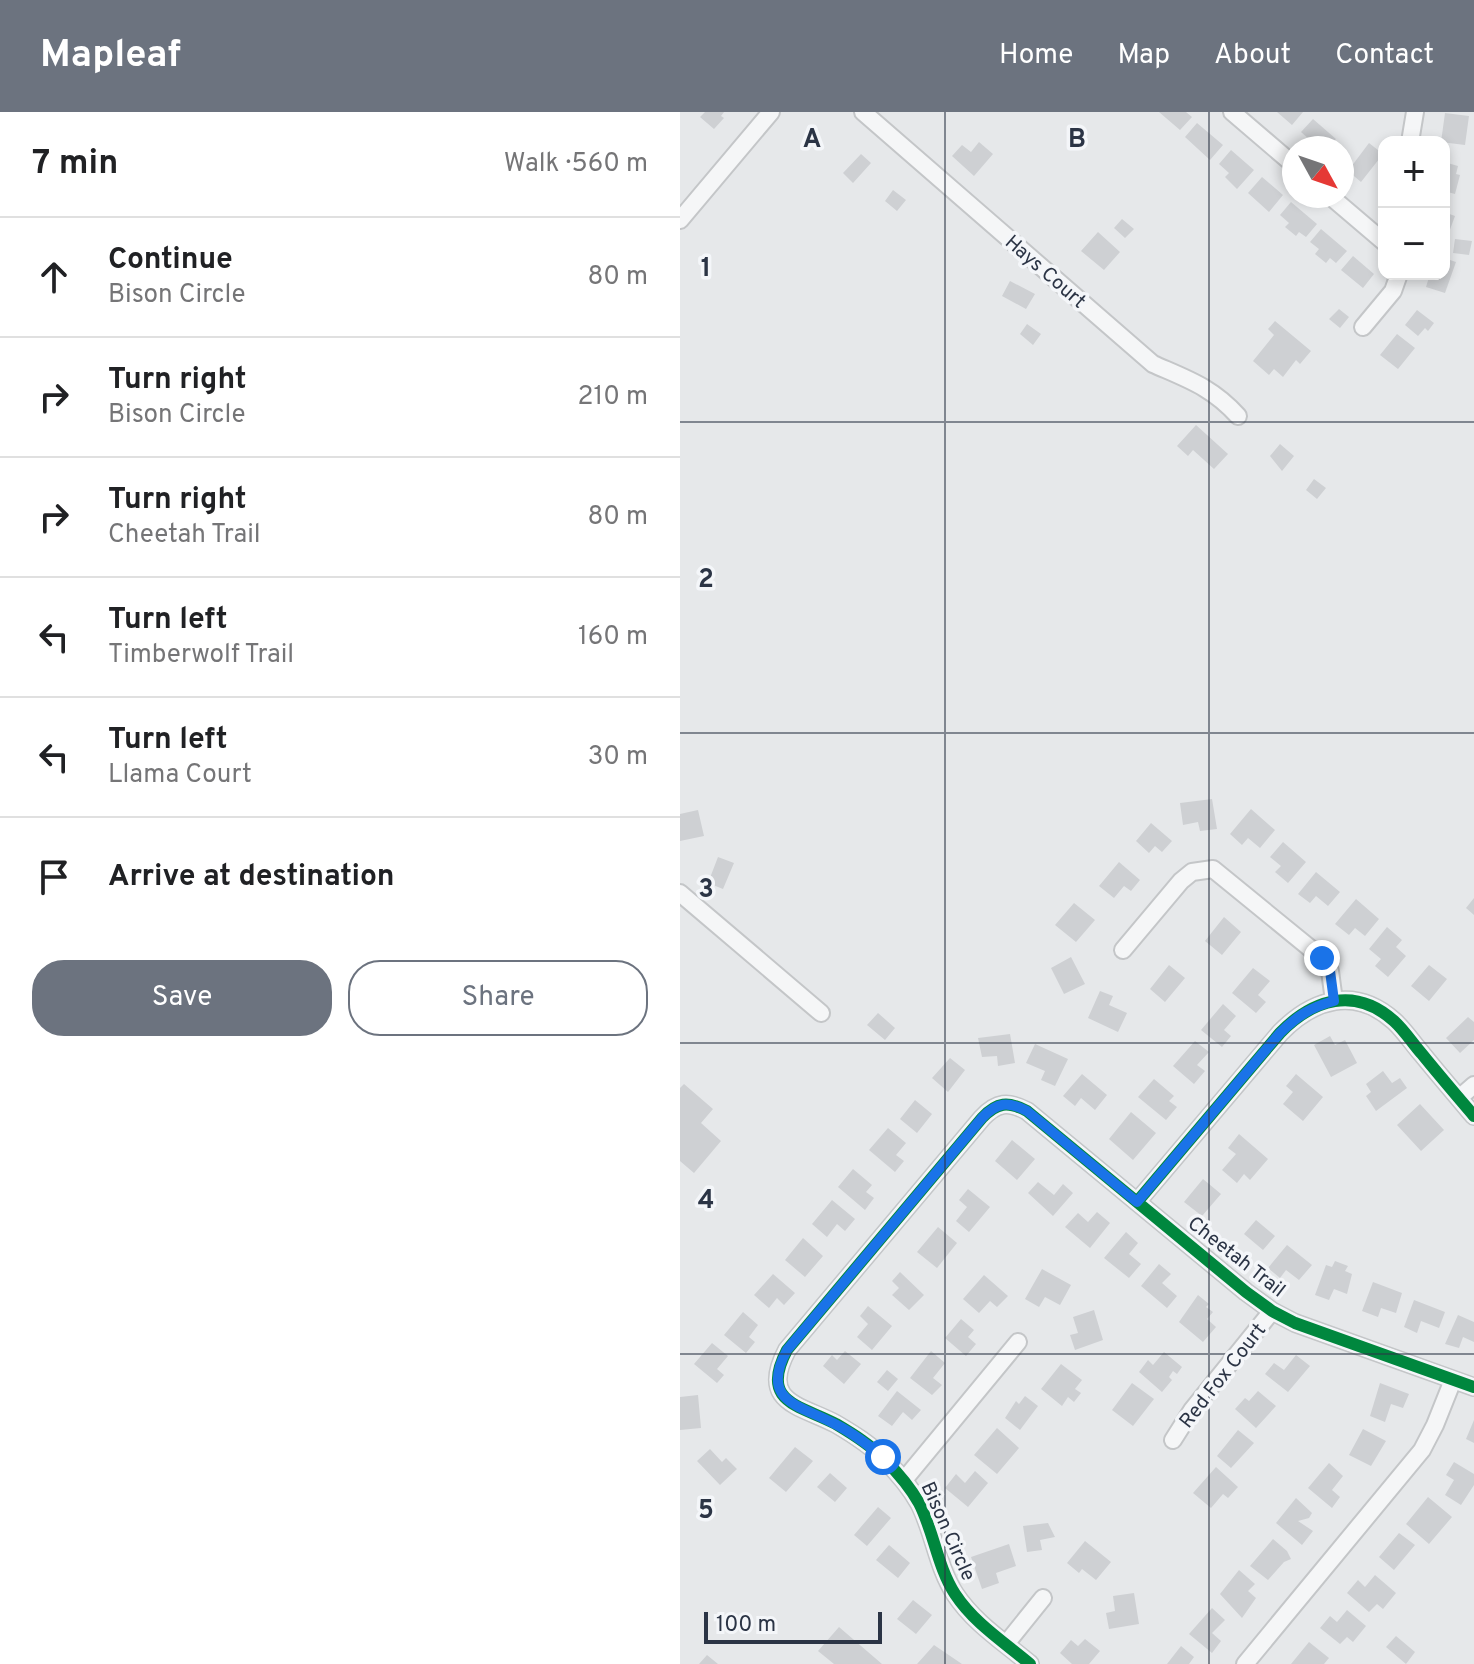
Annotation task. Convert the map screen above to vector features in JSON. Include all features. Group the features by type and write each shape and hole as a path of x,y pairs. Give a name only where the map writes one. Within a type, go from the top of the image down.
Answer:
{"street":[{"path":"680,220 771,112"},
{"name":"Hays Court","path":"863,112 1153,364 1208,389 1221,397 1238,416"},
{"path":"1232,112 1282,155"},
{"path":"1411,136 1415,112"},
{"path":"1344,208 1378,237"},
{"path":"1363,327 1393,291 1397,280"},
{"path":"1123,950 1181,881 1192,872 1213,869 1322,958 1330,971 1334,1001"},
{"path":"680,893 821,1013"},
{"path":"1137,1202 1280,1033 1295,1018 1314,1006 1334,1001 1356,1001 1376,1008 1395,1022 1474,1116"},
{"path":"1459,1098 1474,1085"},
{"name":"Cheetah Trail","path":"1006,1103 1027,1111 1272,1311 1295,1323 1474,1387"},
{"name":"Bison Circle","path":"1006,1103 998,1105 982,1118 787,1350 778,1367 778,1382 782,1396 790,1404 860,1438 904,1480 919,1504 954,1592 973,1617 1030,1664"},
{"name":"Red Fox Court","path":"1173,1440 1192,1410 1272,1311"},
{"path":"904,1480 1018,1342"},
{"path":"1245,1664 1422,1450 1453,1380"},
{"path":"1006,1644 1043,1598"}],"building":[{"path":"705,112 724,112 721,116 724,118 714,129 700,117"},
{"path":"1159,112 1186,112 1192,117 1180,130"},
{"path":"1277,112 1303,112 1292,125"},
{"path":"1445,113 1469,116 1465,145 1450,143 1450,136 1442,136"},
{"path":"1313,119 1333,136 1306,136 1301,132"},
{"path":"1197,123 1223,145 1210,160 1185,137"},
{"path":"979,142 993,154 974,176 952,156 962,145 971,152"},
{"path":"1369,143 1378,150 1378,160 1361,182 1354,176 1354,163"},
{"path":"1231,150 1254,170 1237,189 1225,177 1229,173 1219,164"},
{"path":"861,154 871,163 853,183 843,173"},
{"path":"1450,164 1458,166 1456,174 1460,175 1455,194 1450,193"},
{"path":"1262,177 1282,196 1269,212 1248,193"},
{"path":"893,190 906,200 897,211 885,201"},
{"path":"1286,208 1298,208 1317,224 1306,237 1299,232 1296,236 1285,227 1289,223 1280,215"},
{"path":"1122,219 1134,229 1125,238 1114,228"},
{"path":"1321,229 1347,251 1336,263 1330,258 1326,263 1315,254 1319,249 1310,242"},
{"path":"1098,232 1120,252 1104,270 1081,251"},
{"path":"1455,239 1472,241 1469,255 1453,253"},
{"path":"1353,256 1374,274 1363,288 1341,270"},
{"path":"1450,260 1456,262 1450,279"},
{"path":"1428,280 1450,280 1445,293 1426,287"},
{"path":"1010,281 1035,294 1026,309 1002,296"},
{"path":"1339,309 1349,317 1340,328 1329,319"},
{"path":"1417,310 1434,323 1428,331 1425,328 1418,336 1405,325"},
{"path":"1275,321 1311,351 1300,364 1296,360 1283,377 1274,369 1269,375 1253,361 1274,335 1268,329"},
{"path":"1027,324 1041,334 1033,345 1020,334"},
{"path":"1397,334 1415,348 1398,369 1380,355"},
{"path":"1196,425 1228,454 1214,469 1193,450 1188,456 1177,446"},
{"path":"1280,444 1294,456 1282,471 1270,456"},
{"path":"1314,479 1326,488 1317,499 1306,490"},
{"path":"1212,799 1217,829 1200,831 1198,822 1183,825 1180,803"},
{"path":"1251,809 1275,830 1260,848 1248,838 1242,845 1230,834"},
{"path":"698,810 704,836 680,841 680,814"},
{"path":"1151,823 1172,841 1162,852 1155,846 1149,853 1136,841"},
{"path":"1283,842 1306,862 1288,883 1275,872 1281,866 1270,857"},
{"path":"718,857 734,863 723,889 708,883"},
{"path":"1119,862 1140,880 1131,891 1124,886 1114,898 1099,886"},
{"path":"1316,872 1340,892 1328,906 1316,896 1310,903 1298,894"},
{"path":"1474,898 1474,915 1466,908"},
{"path":"1356,899 1379,919 1365,936 1355,928 1349,935 1335,924"},
{"path":"1074,903 1095,920 1076,942 1055,925"},
{"path":"1224,917 1241,932 1222,955 1205,941"},
{"path":"1387,927 1402,940 1396,947 1406,956 1388,977 1375,966 1381,959 1369,949"},
{"path":"1071,957 1085,984 1064,994 1051,968"},
{"path":"1169,965 1185,978 1165,1002 1150,989"},
{"path":"1429,965 1447,979 1429,1001 1411,986"},
{"path":"1253,968 1270,981 1258,995 1266,1002 1256,1013 1232,993"},
{"path":"1100,991 1113,996 1109,1005 1127,1013 1118,1032 1088,1018"},
{"path":"1223,1004 1236,1016 1224,1030 1231,1036 1222,1047 1201,1030"},
{"path":"878,1013 895,1028 885,1040 867,1025"},
{"path":"1468,1017 1474,1022 1474,1040 1460,1053 1446,1038"},
{"path":"1010,1034 1015,1063 998,1066 997,1056 982,1057 978,1038"},
{"path":"1330,1036 1335,1045 1345,1040 1357,1063 1331,1077 1314,1045"},
{"path":"1195,1041 1209,1052 1197,1065 1205,1071 1194,1084 1173,1066"},
{"path":"1035,1044 1068,1059 1055,1086 1041,1080 1045,1071 1026,1063"},
{"path":"950,1058 965,1070 948,1092 932,1078"},
{"path":"1383,1071 1392,1083 1400,1078 1407,1088 1376,1111 1366,1096 1371,1092 1366,1084"},
{"path":"1082,1074 1107,1095 1095,1110 1081,1098 1075,1106 1063,1096"},
{"path":"1296,1074 1323,1097 1303,1121 1283,1104 1293,1092 1286,1086"},
{"path":"1154,1079 1174,1096 1169,1101 1177,1107 1166,1120 1138,1097"},
{"path":"684,1084 713,1109 701,1123 721,1141 694,1173 680,1161 680,1088"},
{"path":"915,1100 932,1114 917,1133 900,1119"},
{"path":"1420,1104 1444,1130 1421,1151 1397,1125"},
{"path":"1131,1112 1156,1133 1133,1160 1109,1139"},
{"path":"888,1128 906,1143 896,1155 904,1161 895,1172 869,1150"},
{"path":"1239,1134 1268,1159 1250,1180 1244,1174 1237,1183 1222,1170 1236,1154 1228,1148"},
{"path":"1012,1140 1035,1159 1017,1180 995,1161"},
{"path":"853,1169 872,1185 866,1192 874,1198 865,1210 838,1187"},
{"path":"1203,1179 1221,1194 1202,1216 1184,1202"},
{"path":"1038,1182 1054,1195 1063,1184 1073,1193 1053,1216 1028,1193"},
{"path":"968,1189 990,1207 969,1232 956,1221 967,1207 959,1200"},
{"path":"832,1200 855,1219 845,1231 837,1224 827,1237 812,1224"},
{"path":"1097,1212 1110,1223 1090,1248 1065,1227 1078,1213 1088,1222"},
{"path":"1256,1220 1275,1236 1263,1250 1244,1234"},
{"path":"938,1227 957,1243 937,1268 917,1252"},
{"path":"1126,1232 1138,1243 1129,1254 1141,1264 1129,1278 1104,1258"},
{"path":"803,1238 823,1256 805,1277 785,1260"},
{"path":"1287,1245 1312,1265 1299,1280 1286,1270 1280,1278 1268,1268"},
{"path":"1335,1261 1348,1266 1345,1271 1352,1274 1347,1294 1334,1289 1329,1300 1315,1295 1326,1265 1332,1267"},
{"path":"1159,1264 1171,1274 1162,1283 1177,1296 1167,1308 1141,1286"},
{"path":"1042,1269 1071,1285 1060,1305 1045,1297 1039,1307 1025,1299"},
{"path":"900,1272 924,1295 909,1310 892,1295 899,1288 892,1281"},
{"path":"773,1274 795,1293 784,1305 777,1298 769,1308 754,1295"},
{"path":"984,1275 1008,1296 997,1307 990,1301 979,1313 963,1299"},
{"path":"1373,1282 1402,1293 1396,1313 1381,1308 1378,1317 1362,1311"},
{"path":"1198,1295 1209,1304 1206,1307 1213,1312 1207,1319 1216,1327 1203,1342 1179,1322"},
{"path":"1414,1300 1445,1312 1439,1328 1421,1321 1417,1333 1404,1327"},
{"path":"868,1306 892,1326 872,1350 857,1337 868,1324 860,1316"},
{"path":"1094,1310 1103,1340 1075,1350 1070,1335 1078,1333 1073,1317"},
{"path":"743,1312 758,1325 749,1337 755,1342 746,1353 724,1335"},
{"path":"1458,1315 1474,1322 1474,1342 1463,1337 1459,1348 1445,1344"},
{"path":"961,1319 974,1330 968,1337 976,1344 966,1356 945,1338"},
{"path":"712,1343 728,1356 717,1369 724,1375 717,1383 694,1364"},
{"path":"845,1351 861,1364 844,1384 823,1366 832,1355 837,1360"},
{"path":"931,1351 945,1363 933,1378 942,1385 932,1395 910,1378"},
{"path":"1164,1352 1182,1367 1177,1374 1173,1371 1169,1377 1172,1380 1162,1392 1139,1372 1148,1360 1153,1365"},
{"path":"1296,1355 1310,1366 1288,1392 1265,1374 1274,1363 1284,1370"},
{"path":"1061,1364 1082,1380 1075,1389 1081,1393 1074,1402 1068,1397 1062,1406 1041,1389"},
{"path":"887,1370 898,1379 888,1391 877,1382"},
{"path":"1132,1383 1154,1399 1133,1426 1112,1410"},
{"path":"1380,1383 1409,1394 1403,1408 1391,1404 1385,1422 1370,1416"},
{"path":"897,1391 921,1410 912,1420 903,1412 892,1426 878,1416"},
{"path":"1258,1391 1276,1406 1256,1428 1235,1409 1245,1398 1249,1401"},
{"path":"698,1395 701,1428 680,1430 680,1397"},
{"path":"1025,1396 1038,1406 1020,1430 1005,1418 1016,1401 1019,1404"},
{"path":"1474,1420 1474,1443 1466,1439"},
{"path":"997,1428 1019,1448 997,1474 974,1455"},
{"path":"1363,1429 1386,1441 1371,1466 1349,1455"},
{"path":"1238,1430 1254,1443 1231,1468 1217,1456"},
{"path":"795,1447 813,1461 786,1492 769,1478"},
{"path":"710,1449 722,1462 726,1458 737,1469 720,1485 697,1461"},
{"path":"1454,1462 1474,1474 1474,1485 1461,1505 1445,1495 1454,1480 1446,1475"},
{"path":"1329,1463 1343,1476 1332,1490 1340,1497 1332,1508 1308,1488"},
{"path":"1216,1467 1238,1487 1228,1498 1223,1494 1211,1508 1193,1493"},
{"path":"975,1471 988,1483 968,1507 945,1488 956,1474 965,1483"},
{"path":"830,1473 847,1488 835,1502 817,1487"},
{"path":"1428,1497 1452,1517 1429,1544 1406,1524"},
{"path":"1296,1498 1312,1513 1309,1518 1298,1521 1313,1531 1302,1545 1276,1523"},
{"path":"878,1507 891,1518 867,1546 854,1535"},
{"path":"1048,1523 1055,1537 1040,1540 1042,1550 1027,1552 1023,1526"},
{"path":"1399,1533 1415,1545 1394,1570 1379,1557"},
{"path":"1273,1539 1291,1559 1284,1562 1268,1580 1250,1566"},
{"path":"1085,1541 1111,1562 1096,1580 1082,1569 1079,1573 1067,1563"},
{"path":"1009,1544 1016,1566 996,1573 999,1583 982,1589 971,1557"},
{"path":"889,1545 910,1563 898,1578 876,1560"},
{"path":"1239,1570 1255,1584 1248,1591 1256,1598 1242,1618 1220,1594"},
{"path":"1375,1575 1396,1593 1383,1609 1377,1604 1369,1612 1347,1593 1358,1580 1365,1587"},
{"path":"1134,1593 1139,1624 1109,1629 1106,1613 1115,1611 1113,1596"},
{"path":"913,1600 932,1615 916,1634 897,1619"},
{"path":"1212,1608 1225,1620 1212,1633 1221,1641 1212,1653 1189,1634"},
{"path":"1347,1610 1366,1626 1353,1642 1347,1637 1340,1644 1320,1628 1330,1616 1337,1622"},
{"path":"839,1627 882,1664 834,1664 818,1651"},
{"path":"1396,1636 1415,1652 1406,1664 1386,1647"},
{"path":"1085,1639 1100,1651 1089,1664 1072,1664 1060,1653 1071,1640 1078,1646"},
{"path":"1309,1642 1329,1658 1324,1664 1291,1664"},
{"path":"934,1645 962,1664 917,1664"},
{"path":"1181,1646 1194,1657 1189,1664 1167,1664"},
{"path":"707,1655 718,1664 699,1664"}],"cycle path":[{"path":"1137,1202 1280,1033 1306,1012 1335,1001 1364,1003 1394,1021 1474,1116"},
{"path":"1030,1664 980,1623 955,1594 919,1503 895,1470 874,1449 855,1436 788,1400 781,1392 778,1381 787,1350 982,1118 993,1109 1008,1105 1027,1111 1272,1311 1295,1323 1474,1387"}],"route":[{"path":"883,1457 860,1438 834,1423 790,1404 782,1396 778,1367 787,1350 982,1118 998,1105 1015,1104 1137,1202 1280,1033 1295,1018 1314,1006 1334,1001 1330,971 1322,958"}]}
